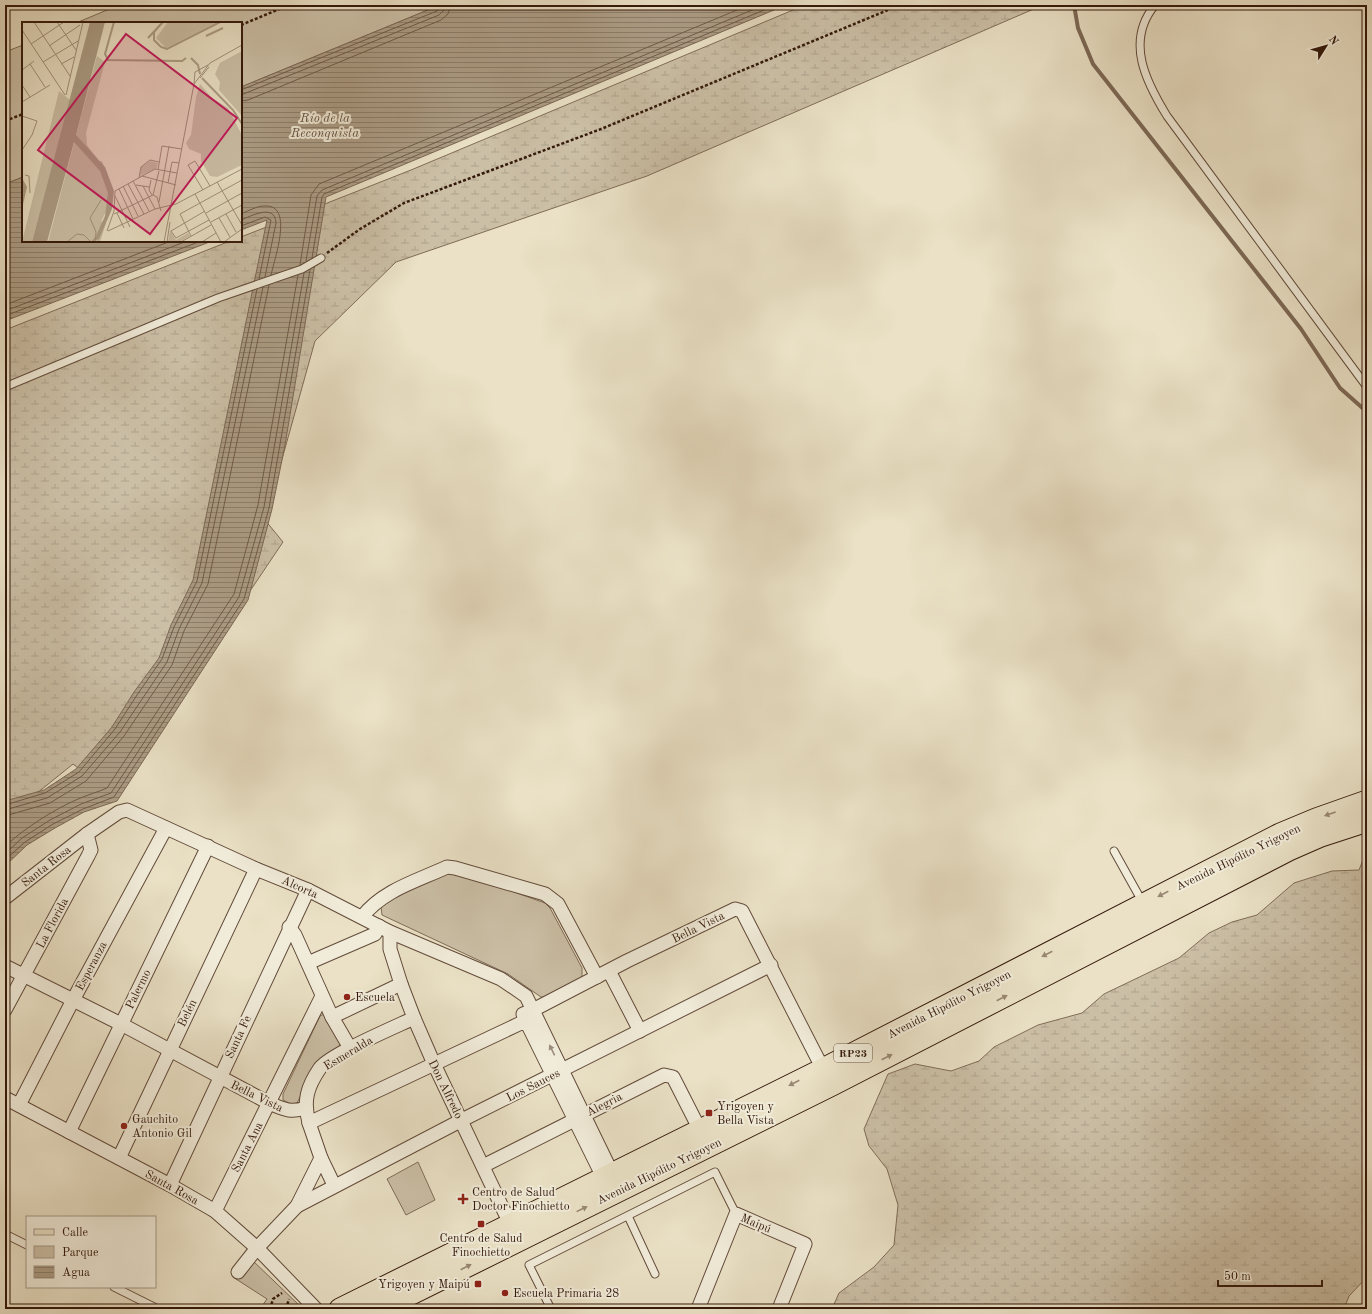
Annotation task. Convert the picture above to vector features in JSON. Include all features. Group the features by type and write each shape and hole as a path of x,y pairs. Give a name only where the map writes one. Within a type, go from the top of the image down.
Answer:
{"main road":[{"name":"Avenida Hipólito Yrigoyen","path":"340,1309 514,1233 827,1077 1148,912 1280,834 1316,819 1367,801"},
{"name":"Avenida Hipólito Yrigoyen","path":"1148,912 1289,850 1367,821"},
{"name":"Avenida Hipólito Yrigoyen","path":"381,1309 514,1233 608,1175 700,1130 827,1077"}],"street":[{"name":"Alcorta","path":"87,834 119,812 127,810 256,869 308,890 362,916 385,929 501,979 526,996 528,1016 608,1175"},
{"name":"Esperanza","path":"19,1105 73,1000 166,828"},
{"name":"Santa Rosa","path":"5,898 87,834"},
{"name":"La Florida","path":"5,1010 91,850 87,834"},
{"name":"Palermo","path":"69,1132 208,846"},
{"path":"362,916 378,900 389,893 447,867 545,894 558,904 640,1031"},
{"name":"Belén","path":"120,1158 169,1050 256,869"},
{"name":"Santa Fe","path":"170,1185 289,927 308,890"},
{"name":"Bella Vista","path":"309,1123 521,1023 528,1016 603,974 735,909 742,911 771,965 827,1077"},
{"path":"289,927 295,935 332,1017 350,1048"},
{"path":"308,963 385,929"},
{"name":"Don Alfredo","path":"385,929 401,984 414,1018 434,1064 462,1120 514,1233"},
{"name":"Los Sauces","path":"296,1206 462,1120 771,965"},
{"name":"Bella Vista","path":"5,966 121,1024 269,1103 288,1111 296,1111 305,1108"},
{"path":"332,1017 401,984"},
{"name":"Santa Ana","path":"215,1211 322,996"},
{"name":"Esmeralda","path":"305,1108 307,1093 320,1068 350,1048 414,1018"},
{"name":"Alegria","path":"483,1166 668,1075 673,1077 700,1130"},
{"name":"Santa Rosa","path":"5,1098 120,1158 215,1211 257,1248 316,1309"},
{"path":"305,1108 321,1158 334,1185"},
{"name":"Los Sauces","path":"238,1272 257,1248 296,1206 321,1158"},
{"name":"Maipú","path":"698,1309 736,1214 805,1244 779,1309"}],"lane":[{"path":"1155,5 1146,20 1140,49 1142,66 1148,84 1167,116 1367,387"},
{"path":"5,387 218,298 302,269 321,258"},
{"path":"1114,851 1148,912"},
{"path":"551,1309 529,1265 715,1172 736,1214"},
{"path":"628,1216 655,1274"},
{"path":"5,1234 26,1244"},
{"path":"116,1288 154,1307 155,1309"}],"path":[{"path":"242,25 289,5"},
{"path":"321,258 360,229 404,203 602,129 900,5"},
{"path":"5,121 22,114"},
{"path":"270,1309 273,1300 283,1292 289,1299 286,1309"}],"green space":[{"path":"119,5 440,5 242,87 242,22 78,22"},
{"path":"805,5 1043,5 647,176 396,262 315,341 265,520 283,542 112,796 73,764 26,802 5,832 5,330 227,242 242,242 242,237 411,170"},
{"path":"22,45 22,177 5,184 5,52"},
{"path":"1367,858 1367,1277 1349,1296 1344,1309 832,1309 839,1293 874,1267 894,1245 898,1205 887,1169 869,1146 864,1129 888,1074 915,1064 951,1071 979,1061 994,1047 1038,1025 1082,1013 1104,994 1179,958 1209,933 1232,922 1257,915 1294,883 1332,871 1359,870 1363,860"},
{"path":"448,872 460,873 545,903 550,908 582,968 582,976 579,980 547,997 541,997 508,974 382,915 381,906 385,902"},
{"path":"324,1014 340,1044 339,1049 317,1063 297,1103 293,1105 283,1100 283,1094 320,1016"},
{"path":"418,1162 435,1200 406,1215 387,1179"},
{"path":"251,1259 302,1309 260,1309 267,1299 236,1279"}],"water":[{"name":"Río de la Reconquista","path":"440,5 786,5 326,197 285,445 272,509 248,600 117,801 84,812 55,828 27,845 5,866 5,801 44,790 76,769 112,727 134,692 159,658 171,625 193,580 267,220 242,230 242,87"},
{"path":"22,177 22,242 209,242 5,321 5,184"}],"waterway":[{"path":"1074,5 1078,28 1093,64 1301,329 1340,388 1367,412"}],"place":[{"name":"Escuela","path":"347,997"},
{"name":"Yrigoyen y Bella Vista","path":"709,1113"},
{"name":"Gauchito Antonio Gil","path":"124,1126"},
{"name":"Centro de Salud Doctor Finochietto","path":"463,1199"},
{"name":"Centro de Salud Finochietto","path":"481,1224"},
{"name":"Yrigoyen y Maipú","path":"478,1284"},
{"name":"Escuela Primaria 28","path":"505,1293"}]}
